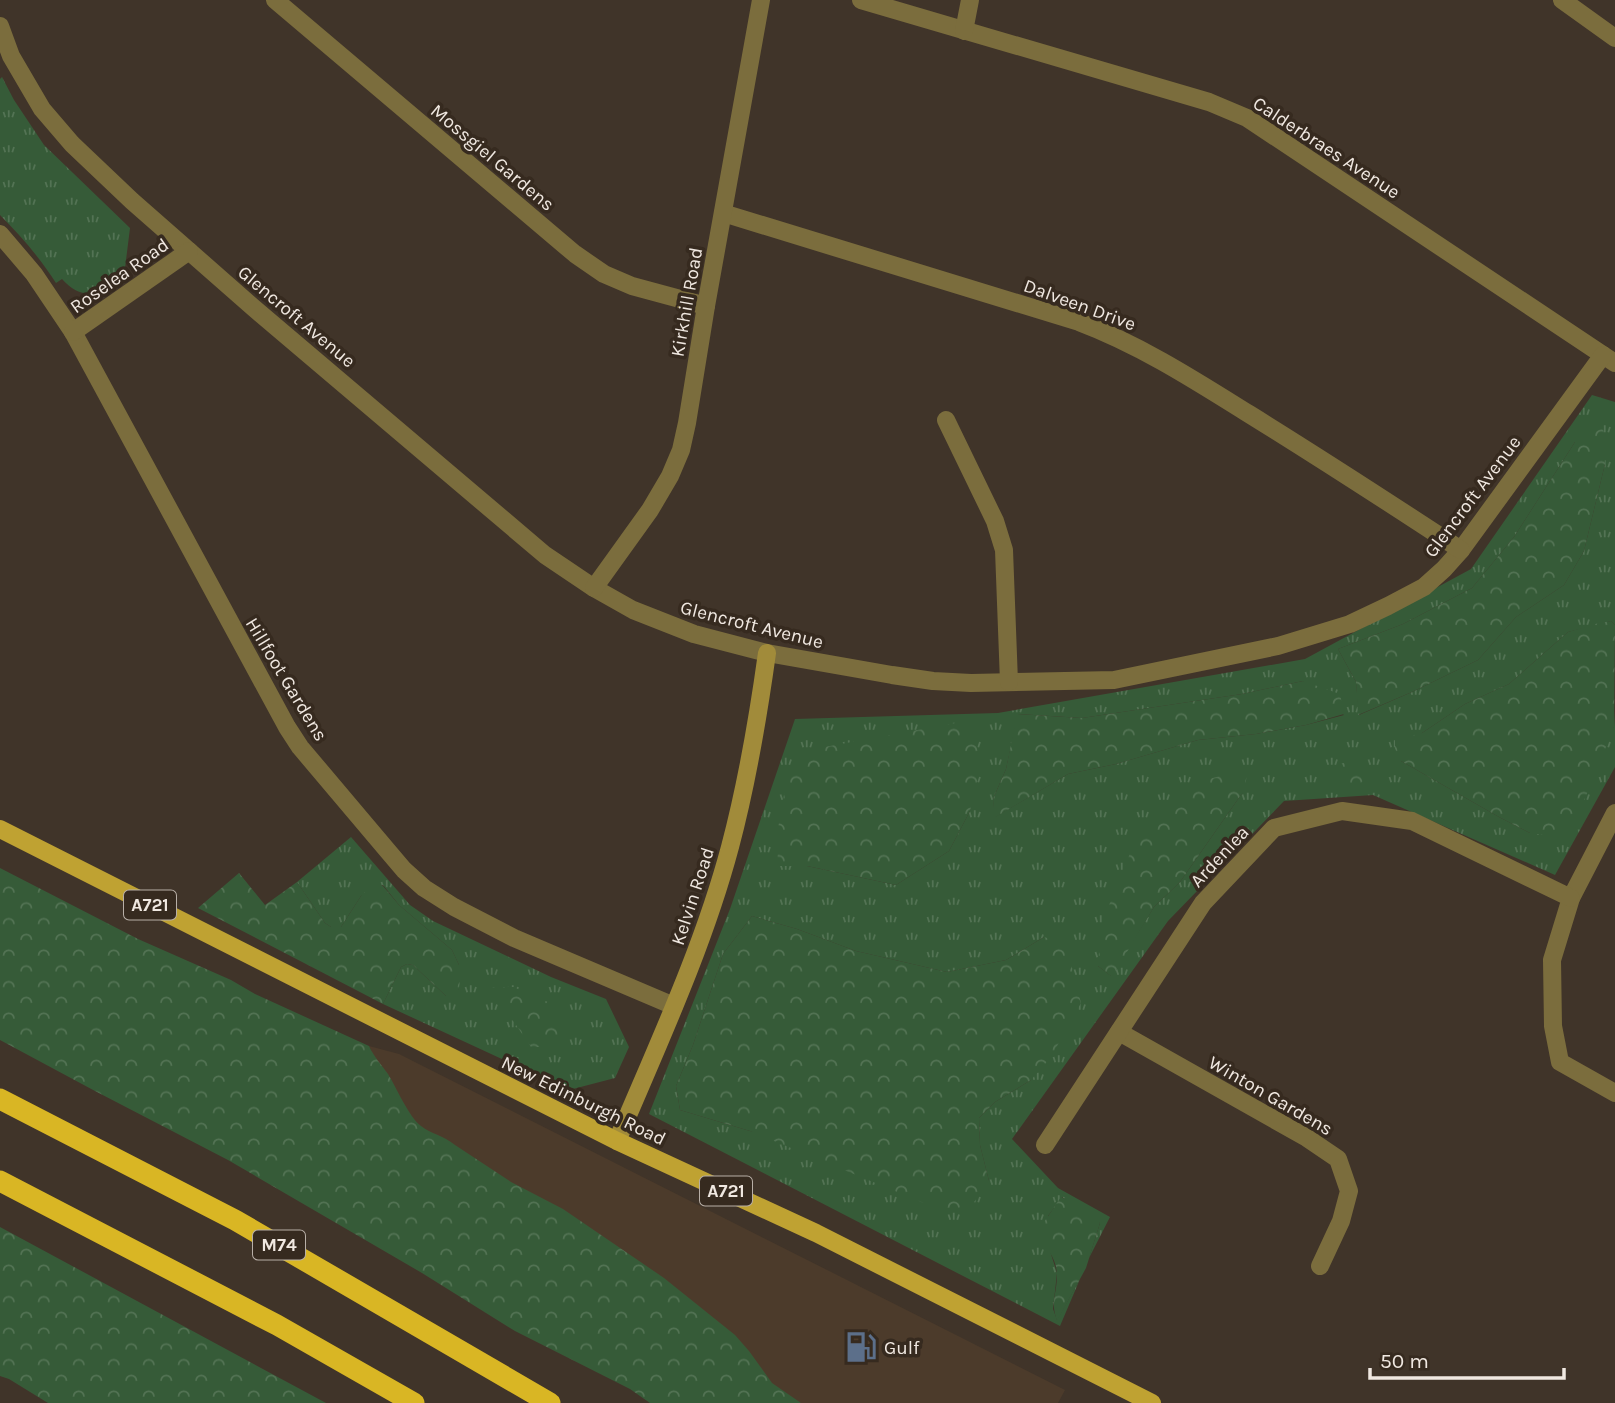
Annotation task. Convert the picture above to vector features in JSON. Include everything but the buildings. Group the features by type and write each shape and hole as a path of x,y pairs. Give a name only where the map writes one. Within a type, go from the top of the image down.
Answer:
{"highway":[{"name":"M74","path":"0,1100 235,1220 551,1403"},
{"path":"0,1181 277,1325 414,1403"}],"main road":[{"name":"New Edinburgh Road","path":"0,829 617,1141 816,1233 1152,1403"}],"street":[{"name":"Mossgiel Gardens","path":"275,0 575,254 604,274 632,286 706,306"},
{"name":"Kirkhill Road","path":"594,588 650,509 670,476 681,450 761,0"},
{"name":"Calderbraes Avenue","path":"861,0 1209,102 1247,118 1609,359"},
{"path":"964,31 970,0"},
{"path":"1562,0 1615,38"},
{"name":"Glencroft Avenue","path":"0,26 11,56 42,109 82,154 189,251 545,555 633,610 668,625 768,653 933,681 971,683 1114,680 1278,646 1350,624 1424,587 1444,569 1609,359"},
{"name":"Dalveen Drive","path":"723,213 1111,334 1168,363 1461,550"},
{"name":"Hillfoot Gardens","path":"0,234 34,274 72,332 287,727 300,747 404,870 424,888 454,907 514,938 674,1006"},
{"name":"Roselea Road","path":"72,332 189,251"},
{"path":"946,420 995,521 1004,550 1009,682"},
{"name":"Kelvin Road","path":"617,1141 695,954 730,848 752,754 768,653"},
{"name":"Ardenlea","path":"1045,1145 1203,902 1274,828 1342,811 1412,821 1571,898"},
{"path":"1615,813 1571,898 1552,960 1553,1026 1560,1062 1615,1093"},
{"name":"Winton Gardens","path":"1119,1032 1307,1138 1338,1159 1349,1191 1341,1221 1320,1266"}],"shaded area":[{"path":"369,1046 399,1054 1065,1390 1058,1403 792,1403 381,1140 374,1058"}],"green space":[{"path":"2,77 44,145 130,228 124,276 101,291 78,291 62,279 56,283 30,247 0,215"},
{"path":"1592,395 1615,402 1615,625 1611,621 1568,632 1509,684 1465,704 1422,733 1401,761 1530,833 1614,727 1615,711 1615,767 1555,875 1373,795 1284,801 1168,921 1012,1139 1058,1188 1110,1217 1089,1258 1100,1223 1062,1197 1048,1216 1050,1251 1057,1273 1053,1309 1057,1320 1080,1279 1060,1326 649,1114 730,909 795,719 998,713 1305,659 1471,569","holes":["1575,442 1605,464 1584,551 1564,585 1516,617 1478,660 1359,715 1356,682 1338,649 1403,624 1472,588 1514,537","1303,681 1344,715 1256,734 1198,740 1116,764 1068,774 995,817 993,799 1006,769 1018,714 1082,718 1242,694","972,721 970,811 949,851 896,885 807,866 778,866 908,733","1243,792 1180,882 1154,907 1111,976 1098,966","752,916 856,951 947,972 1006,960 1044,937 1031,1080 995,1102 979,1118 980,1145 989,1181 750,1131 680,1110 676,1086 693,1045 723,954"]},
{"path":"1603,424 1605,464 1584,551 1564,585 1516,617 1478,660 1358,715 1356,682 1338,649 1403,624 1472,588 1514,537 1575,442 1590,429"},
{"path":"1611,621 1615,625 1614,727 1585,798 1568,829 1550,836 1530,833 1401,761 1395,749 1395,740 1422,733 1465,704 1509,684 1568,632"},
{"path":"1303,681 1340,694 1344,714 1306,725 1256,734 1198,740 1116,764 1068,774 994,818 993,799 1006,769 1017,714 1082,718 1242,694"},
{"path":"972,720 981,765 970,811 949,851 896,885 807,866 778,866 777,834 787,778 819,748"},
{"path":"1362,758 1369,775 1356,788 1330,780 1336,765"},
{"path":"1249,768 1243,792 1180,882 1154,907 1112,977 1098,966 1101,925 1133,846 1202,781"},
{"path":"351,837 410,905 433,921 551,977 606,999 629,1047 615,1078 569,1090 383,1004 401,967 413,965 446,996 459,989 459,965 452,950 399,905 383,885 361,896 341,927 331,927 325,923 297,882"},
{"path":"0,868 138,939 369,1046 416,1122 511,1182 563,1209 664,1278 735,1335 772,1383 801,1403 650,1403 630,1389 515,1331 422,1273 228,1160 0,1040"},
{"path":"239,873 265,905 297,882 325,923 331,927 341,927 361,896 372,885 383,886 399,905 452,950 459,965 459,989 454,996 446,996 413,965 407,964 401,967 383,1004 198,908"},
{"path":"752,916 856,951 947,972 1006,960 1044,937 1066,944 1081,1003 1051,1057 1031,1080 995,1102 979,1118 980,1145 989,1181 972,1205 943,1211 750,1131 680,1110 676,1086 693,1045 723,954"},
{"path":"489,987 514,987 551,1003 562,1020 566,1040 547,1047 531,1047 514,1022 487,993"},
{"path":"1061,1197 1092,1211 1100,1223 1086,1268 1057,1321 1054,1303 1057,1269 1050,1253 1036,1234"},
{"path":"0,1227 326,1403 48,1403 0,1376"}],"place":[{"name":"Gulf","path":"861,1347"}]}
